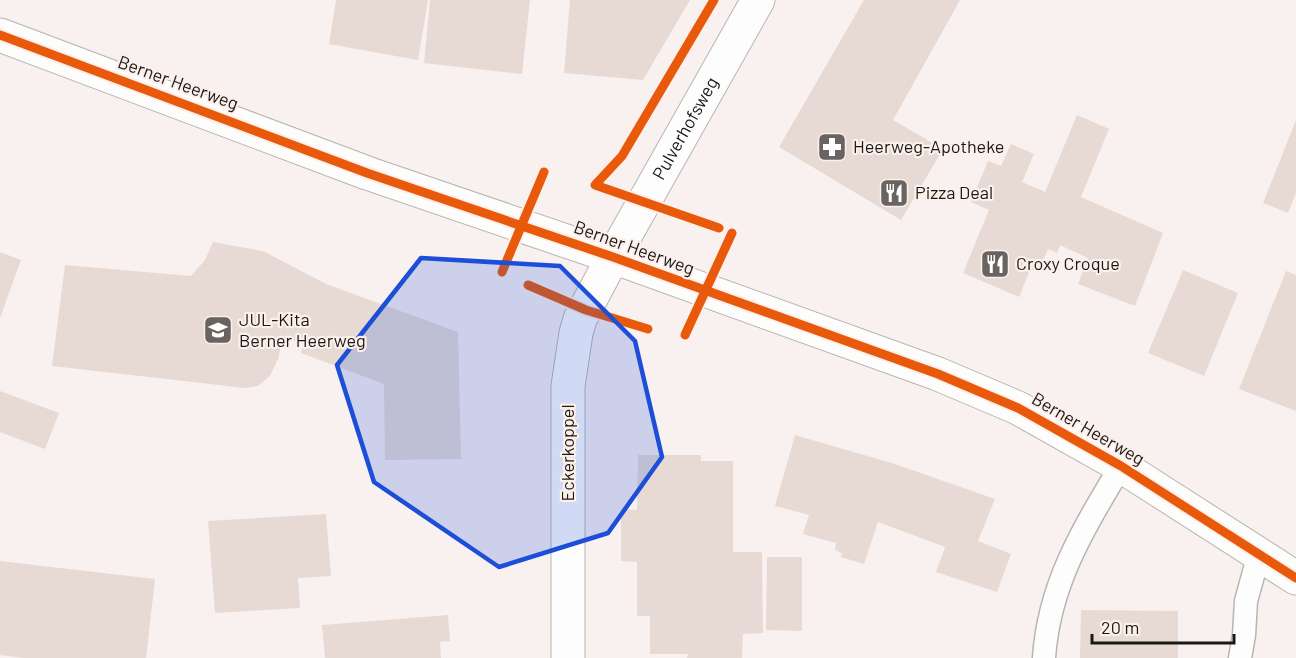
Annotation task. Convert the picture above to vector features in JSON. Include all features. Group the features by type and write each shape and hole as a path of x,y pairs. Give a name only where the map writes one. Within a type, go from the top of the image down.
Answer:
{"street":[{"name":"Pulverhofsweg","path":"613,257 758,0"},
{"name":"Berner Heerweg","path":"0,35 367,173 613,257 948,379 1018,408 1121,466 1296,578"},
{"name":"Eckerkoppel","path":"568,658 570,357 580,319 613,257"}],"lane":[{"path":"1044,658 1058,585 1084,526 1121,466"},
{"path":"1240,658 1245,635 1246,601 1258,554"}],"highlighted area":[{"path":"421,258 560,266 635,341 662,457 608,533 499,567 374,482 337,365"}],"building":[{"path":"336,0 428,0 418,60 329,44"},
{"path":"430,0 530,0 522,74 424,63"},
{"path":"570,0 690,0 643,80 564,73"},
{"path":"864,0 960,0 893,120 943,149 901,220 779,147"},
{"path":"1077,115 1109,129 1081,197 1163,233 1135,306 1078,284 1088,258 1060,245 1057,253 1048,249 1039,270 1030,270 1019,297 963,273 989,210 971,202 988,161 1001,166 1011,144 1034,154 1022,182 1045,192"},
{"path":"1296,120 1296,193 1288,213 1263,203"},
{"path":"213,242 263,251 326,284 458,332 461,459 385,460 384,384 301,353 304,344 283,338 278,359 270,376 258,386 245,388 52,366 65,265 191,276 205,260"},
{"path":"0,252 21,260 0,318"},
{"path":"1183,270 1238,293 1204,376 1148,353"},
{"path":"1286,271 1296,275 1296,411 1239,389"},
{"path":"0,391 59,413 45,449 0,432"},
{"path":"795,435 895,464 995,499 978,541 1011,554 997,592 936,572 945,547 878,522 864,564 841,557 842,553 835,550 836,543 803,534 809,515 775,506"},
{"path":"638,455 701,455 701,461 733,461 733,552 762,552 763,633 743,634 742,658 687,658 688,654 650,654 650,616 637,616 637,562 621,561 621,509 637,510"},
{"path":"326,514 331,576 298,578 300,608 215,613 208,521"},
{"path":"767,557 802,557 802,631 766,630"},
{"path":"0,561 155,579 146,658 24,658 0,655"},
{"path":"1081,610 1178,611 1178,658 1080,658"},
{"path":"448,615 450,641 440,642 441,658 325,658 322,625"}],"cycle path":[{"path":"714,0 622,156 595,185 719,228"},
{"path":"0,35 367,173 613,257 938,374 1018,408 1121,466 1296,578"},
{"path":"502,272 544,172"},
{"path":"685,335 732,233"},
{"path":"528,285 586,310 648,329"}],"place":[{"name":"Heerweg-Apotheke","path":"832,147"},
{"name":"Pizza Deal","path":"894,193"},
{"name":"Croxy Croque","path":"995,264"},
{"name":"JUL-Kita Berner Heerweg","path":"218,330"}]}
